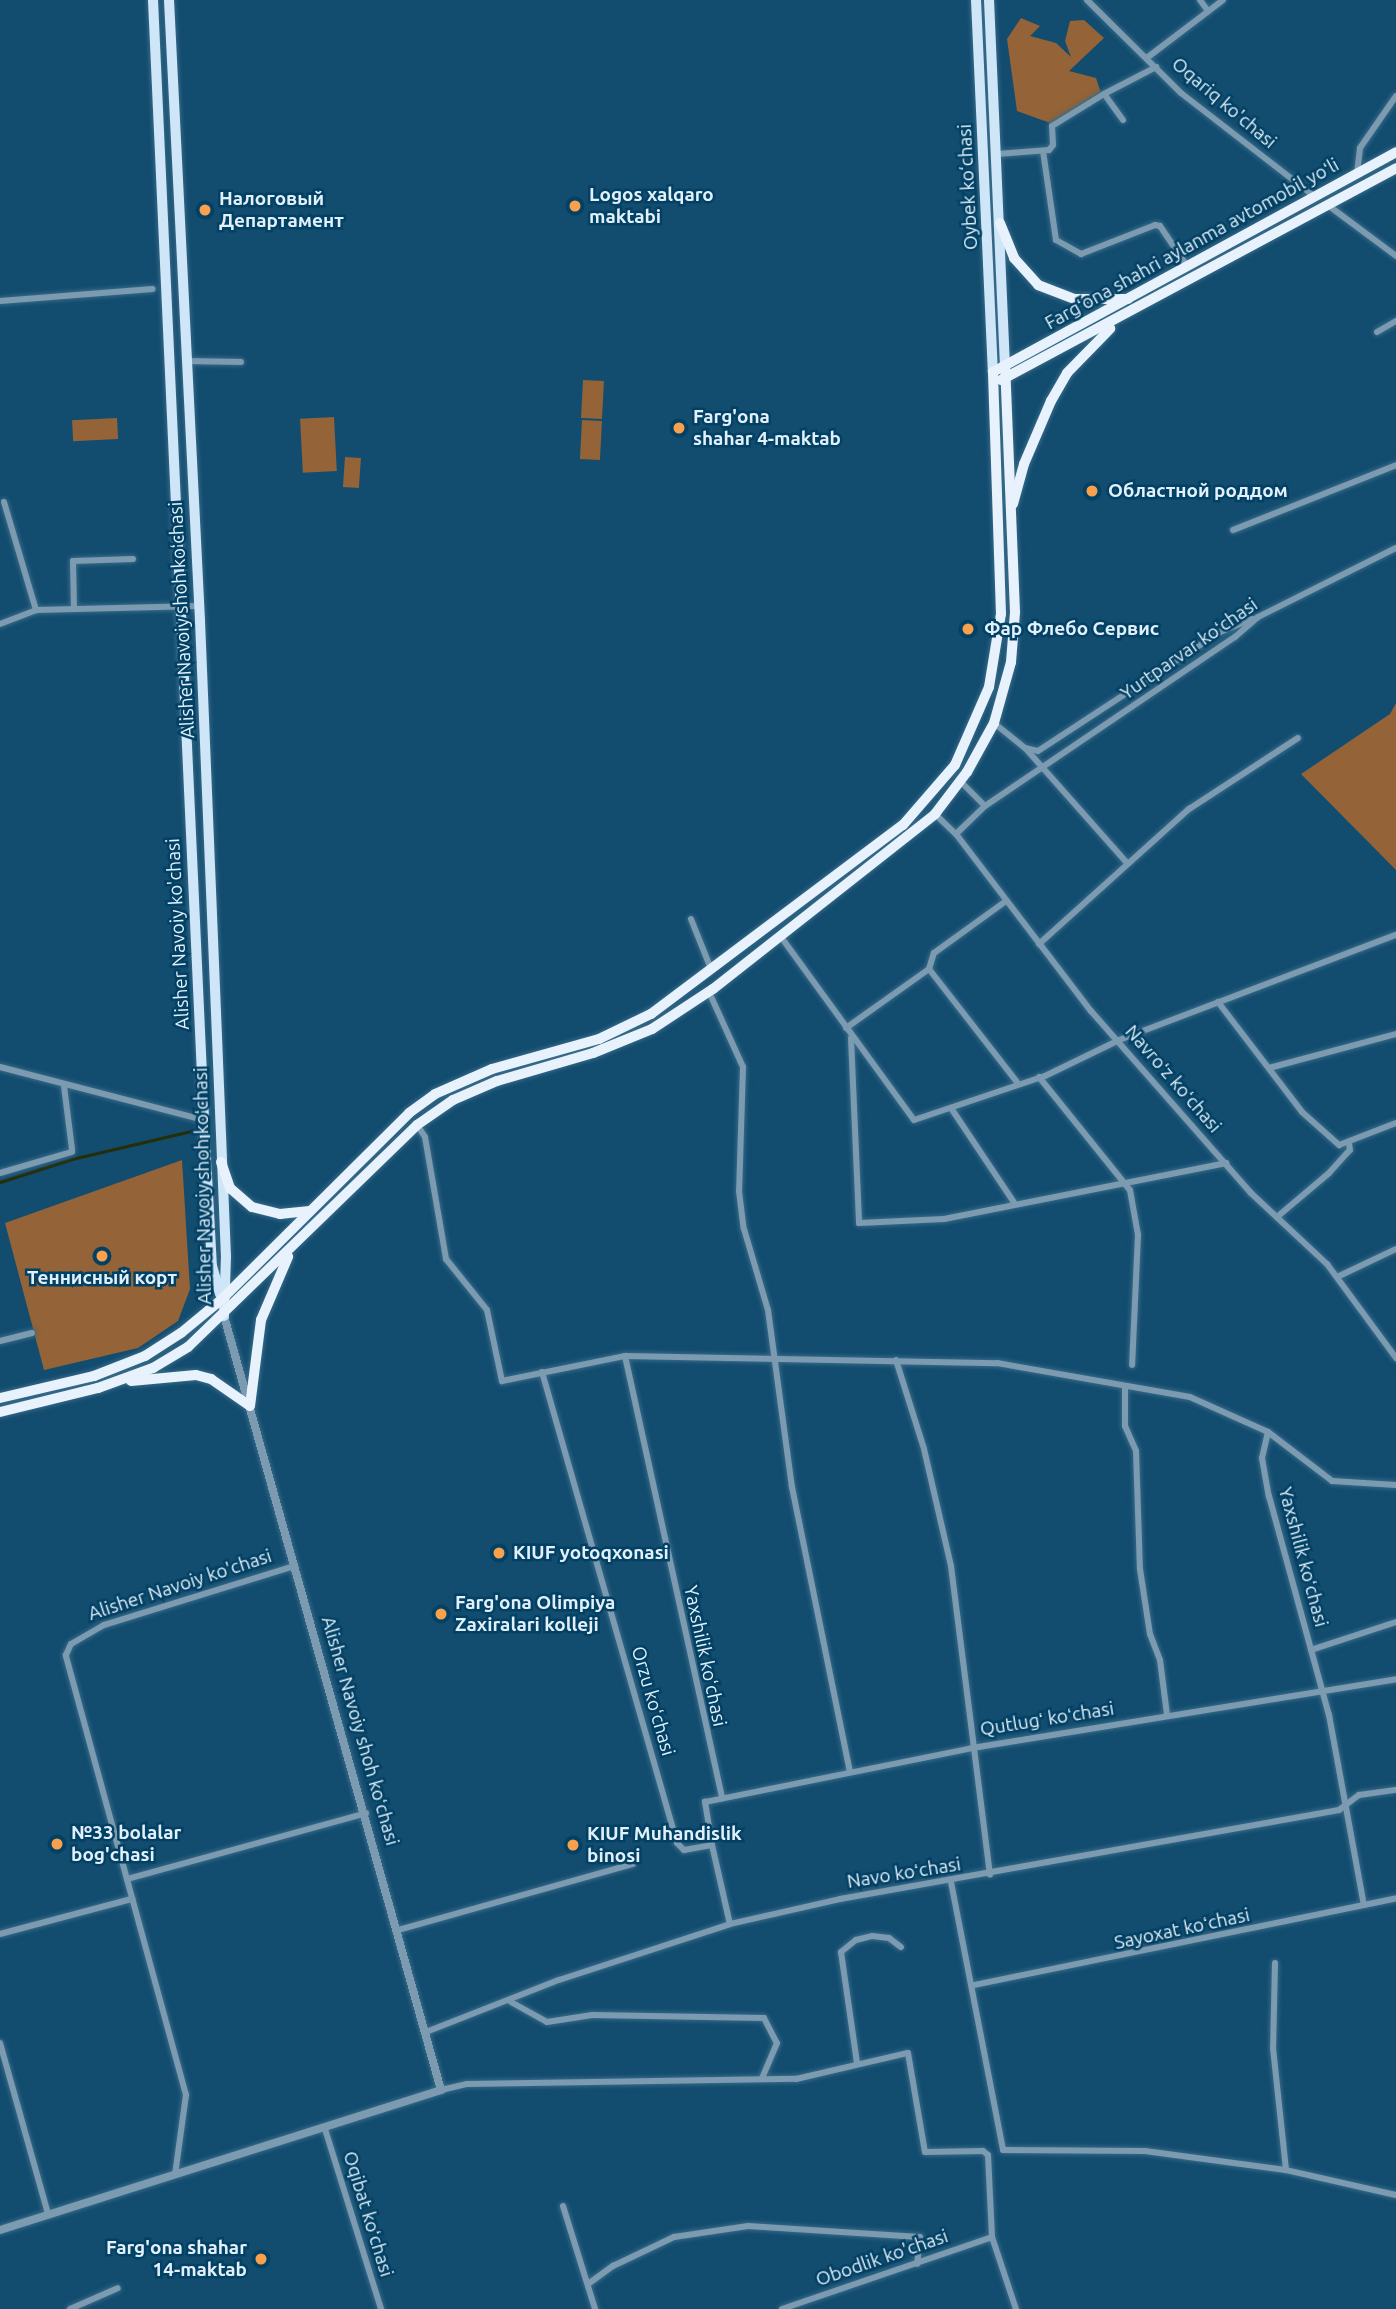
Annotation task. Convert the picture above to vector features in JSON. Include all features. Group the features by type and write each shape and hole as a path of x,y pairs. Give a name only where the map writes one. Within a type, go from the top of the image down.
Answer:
{"highway":[{"name":"Fargʻona shahri aylanma avtomobil yoʻli","path":"993,372 1188,268 1396,152"},
{"name":"Fargʻona shahri aylanma avtomobil yoʻli","path":"1140,307 1396,168"},
{"path":"1000,223 1014,258 1038,285 1075,299 1130,299"},
{"path":"993,384 1140,307"},
{"path":"1009,517 1037,426 1067,373 1111,327 1140,307"},
{"path":"98,1388 153,1368 188,1347 224,1316 417,1125 453,1100 497,1081 593,1053 652,1029 709,992 935,814 970,766 994,723 1011,662 1015,612 1009,517 1005,366"},
{"path":"0,1398 94,1377 145,1356 221,1300 409,1113 435,1094 492,1069 599,1039 651,1014 713,972 903,825 934,794 958,759 989,687 1001,614 993,372"},
{"path":"958,759 970,766"},
{"path":"221,1162 230,1188 252,1207 279,1214 310,1211"},
{"path":"0,1412 161,1376 196,1375 211,1379 250,1406 261,1320 292,1247"}],"main road":[{"name":"Alisher Navoiy shoh koʻchasi","path":"153,0 182,607"},
{"name":"Alisher Navoiy shoh koʻchasi","path":"169,0 199,606 226,1256 221,1300 224,1316"},
{"name":"Oybek ko‘chasi","path":"976,0 993,372"},
{"name":"Oybek ko‘chasi","path":"989,0 1005,366"},
{"name":"Alisher Navoiy ko'chasi","path":"182,607 212,1266 221,1300"}],"street":[{"name":"Oqariq ko'chasi","path":"1087,0 1148,57 1181,93 1315,197"},
{"path":"1200,0 1208,11"},
{"path":"1148,57 1223,0"},
{"path":"997,154 1043,151 1054,145 1052,126 1104,94 1156,67"},
{"path":"1104,94 1123,120"},
{"path":"1357,174 1360,148 1396,96"},
{"path":"1043,151 1056,240 1081,254 1160,226 1188,268"},
{"path":"1329,206 1396,256"},
{"path":"0,301 153,289"},
{"path":"1377,332 1396,321"},
{"path":"187,361 241,362"},
{"path":"1233,530 1396,465"},
{"path":"4,502 36,610"},
{"name":"Yurtparvar koʻchasi","path":"956,834 985,806 1235,637 1258,617 1396,548"},
{"path":"74,609 73,561 133,559"},
{"path":"0,624 36,610 199,606"},
{"path":"1025,748 1038,751 1220,632 1258,617"},
{"path":"994,723 1025,748 1128,864"},
{"path":"1039,944 1189,809 1298,738"},
{"path":"960,780 985,806"},
{"name":"Navroʻz koʻchasi","path":"935,814 956,834 1039,944 1119,1040 1226,1163 1337,1277 1393,1347 1396,1358"},
{"path":"846,1028 929,969 934,953 1006,901"},
{"path":"691,919 713,972"},
{"path":"781,937 914,1119 951,1108 1017,1082 1039,1077 1119,1040 1396,934"},
{"path":"929,969 1017,1082"},
{"path":"709,992 743,1067 739,1191 744,1229 768,1310 772,1361 803,1547 850,1772"},
{"path":"1218,1002 1302,1112 1339,1146 1396,1123"},
{"path":"1269,1068 1396,1034"},
{"path":"851,1036 859,1223 944,1220 1226,1163"},
{"path":"0,1067 64,1086 204,1120"},
{"path":"1039,1077 1126,1182 1138,1235 1132,1365"},
{"path":"0,1173 72,1151 64,1086"},
{"path":"951,1108 1015,1204"},
{"path":"417,1125 425,1137 446,1259 487,1310 502,1381 625,1356 772,1361 896,1360 997,1363 1190,1397 1268,1432 1332,1481 1396,1485"},
{"path":"1277,1217 1329,1173 1350,1150 1349,1144"},
{"path":"1337,1277 1396,1249"},
{"name":"Alisher Navoiy shoh koʻchasi","path":"224,1316 366,1813 441,2090"},
{"path":"0,1341 32,1333"},
{"name":"Yaxshilik koʻchasi","path":"625,1356 722,1798"},
{"path":"896,1360 924,1448 951,1566 990,1875"},
{"name":"Orzu koʻchasi","path":"542,1371 678,1847 712,1845"},
{"path":"1125,1386 1123,1413 1136,1451 1140,1569 1150,1634 1160,1660 1167,1715"},
{"name":"Yaxshilik koʻchasi","path":"1268,1432 1262,1458 1269,1496 1348,1801 1364,1905"},
{"name":"Alisher Navoiy ko'chasi","path":"175,2175 187,2095 66,1655 71,1644 104,1625 295,1566"},
{"path":"1311,1650 1396,1622"},
{"name":"Qutlugʻ koʻchasi","path":"712,1845 705,1802 972,1748 1396,1679"},
{"name":"Navo koʻchasi","path":"426,2032 511,2002 559,1980 730,1924 1339,1810 1359,1795 1396,1790"},
{"path":"127,1879 366,1813"},
{"path":"712,1845 730,1924"},
{"path":"398,1930 633,1864"},
{"path":"951,1882 974,1985 1003,2150 1145,2151 1286,2170 1396,2195"},
{"name":"Sayoxat koʻchasi","path":"974,1985 1291,1923 1396,1898"},
{"path":"0,1934 132,1899"},
{"path":"857,2063 841,1952 856,1940 872,1936 889,1938 901,1947"},
{"path":"1275,1963 1273,2048 1286,2170"},
{"path":"511,2002 547,2022 592,2015 764,2018 777,2043 762,2079"},
{"path":"0,2043 48,2214"},
{"path":"0,2230 467,2084 796,2079 908,2053 925,2152 987,2153 992,2237 1016,2309"},
{"name":"Oqibat koʻchasi","path":"325,2129 381,2309"},
{"path":"563,2206 595,2309"},
{"path":"588,2284 613,2266 674,2237 748,2226 920,2236 918,2264"},
{"name":"Obodlik ko'chasi","path":"782,2309 992,2237"},
{"path":"70,2309 118,2288"}],"shaded area":[{"path":"1021,18 1040,26 1030,36 1056,43 1071,57 1065,41 1070,21 1084,20 1104,38 1069,71 1096,78 1101,93 1053,124 1017,111 1007,39"},
{"path":"583,380 604,381 602,419 581,418"},
{"path":"334,417 337,471 303,473 300,419"},
{"path":"117,418 118,439 73,441 72,420"},
{"path":"582,420 602,421 600,460 580,459"},
{"path":"345,457 361,458 359,488 343,487"},
{"path":"1396,703 1396,870 1301,774 1390,714"},
{"name":"Теннисный корт","path":"182,1160 190,1289 178,1321 138,1348 44,1370 5,1223"}],"waterway":[{"path":"0,1182 72,1159 191,1131"}],"place":[{"name":"Logos xalqaro maktabi","path":"575,206"},
{"name":"Налоговый Департамент","path":"205,210"},
{"name":"Farg'ona shahar 4-maktab","path":"679,428"},
{"name":"Областной роддом","path":"1092,491"},
{"name":"Фар Флебо Сервис","path":"968,629"},
{"name":"Теннисный корт","path":"102,1256"},
{"name":"KIUF yotoqxonasi","path":"499,1553"},
{"name":"Farg'ona Olimpiya Zaxiralari kolleji","path":"441,1614"},
{"name":"№33 bolalar bog'chasi","path":"57,1844"},
{"name":"KIUF Muhandislik binosi","path":"573,1845"},
{"name":"Farg'ona shahar 14-maktab","path":"261,2259"}]}
